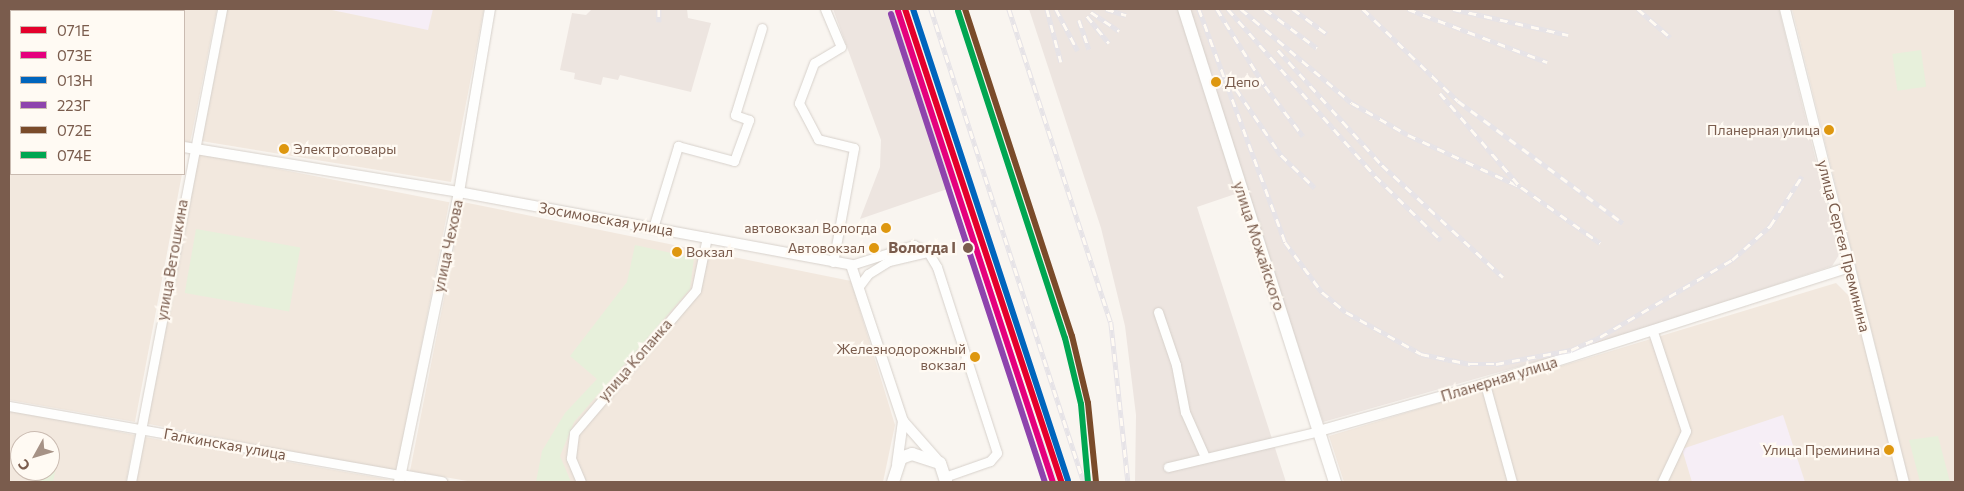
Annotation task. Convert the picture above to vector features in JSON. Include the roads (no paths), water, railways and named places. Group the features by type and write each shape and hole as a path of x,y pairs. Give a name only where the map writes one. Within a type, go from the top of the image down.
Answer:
{"main road":[{"name":"улица Можайского","path":"1184,9 1335,482"},
{"path":"892,482 897,464 912,454 940,463 946,480"}],"street":[{"name":"улица Ветошкина","path":"185,166 222,9"},
{"name":"улица Чехова","path":"400,479 459,192 490,9"},
{"path":"825,9 841,46 814,63 799,103 818,139 854,148 833,262"},
{"name":"улица Сергея Преминина","path":"1785,9 1904,482"},
{"path":"653,228 678,146 734,161 749,120 734,115 762,28"},
{"name":"Зосимовская улица","path":"188,148 459,192 851,265"},
{"name":"улица Ветошкина","path":"130,482 141,430 184,175"},
{"name":"улица Копанка","path":"581,482 571,458 574,433 696,290 707,237"},
{"path":"940,463 903,420 851,265 908,245 928,252 937,267 998,453 990,461 946,480"},
{"path":"859,286 868,274 889,261 928,252"},
{"name":"Планерная улица","path":"1319,431 1485,384 1850,268"},
{"path":"1158,312 1176,365 1185,412 1205,457"},
{"path":"1653,332 1686,431 1662,482"},
{"path":"1485,384 1512,482"},
{"name":"Галкинская улица","path":"9,406 400,479 442,482"},
{"path":"897,464 903,420"},
{"path":"1168,467 1319,431"}],"railway":[{"path":"659,9 659,22"},
{"path":"931,9 1084,482"},
{"path":"1009,9 1111,322 1128,482"},
{"path":"1047,9 1061,62"},
{"path":"1056,9 1078,51"},
{"path":"1106,9 1126,15"},
{"path":"1199,9 1285,242 1322,292 1346,312 1421,354 1470,364 1496,364 1571,350 1600,337 1732,260 1770,226 1802,176"},
{"path":"1217,9 1265,86 1303,136"},
{"path":"1228,9 1375,176 1441,240"},
{"path":"1241,9 1352,103 1408,135 1521,187 1600,243"},
{"path":"1265,9 1317,48"},
{"path":"1293,9 1327,34"},
{"path":"1363,9 1458,101 1623,223"},
{"path":"1408,9 1547,62"},
{"path":"1453,9 1568,35"},
{"path":"1638,9 1670,37"},
{"path":"1091,12 1119,31"},
{"path":"1087,16 1109,43"},
{"path":"1079,20 1089,49"},
{"path":"1278,50 1382,165 1503,277"},
{"path":"1236,89 1281,155 1315,188"},
{"path":"1440,93 1518,184"},
{"path":"1037,429 1055,482"}],"place":[{"name":"Депо","path":"1216,82"},
{"name":"Планерная улица","path":"1829,130"},
{"name":"Электротовары","path":"284,149"},
{"name":"автовокзал Вологда","path":"886,228"},
{"name":"Автовокзал","path":"874,248"},
{"name":"Вологда I","path":"968,248"},
{"name":"Вокзал","path":"677,252"},
{"name":"Железнодорожный вокзал","path":"975,357"},
{"name":"Улица Преминина","path":"1889,450"}]}
